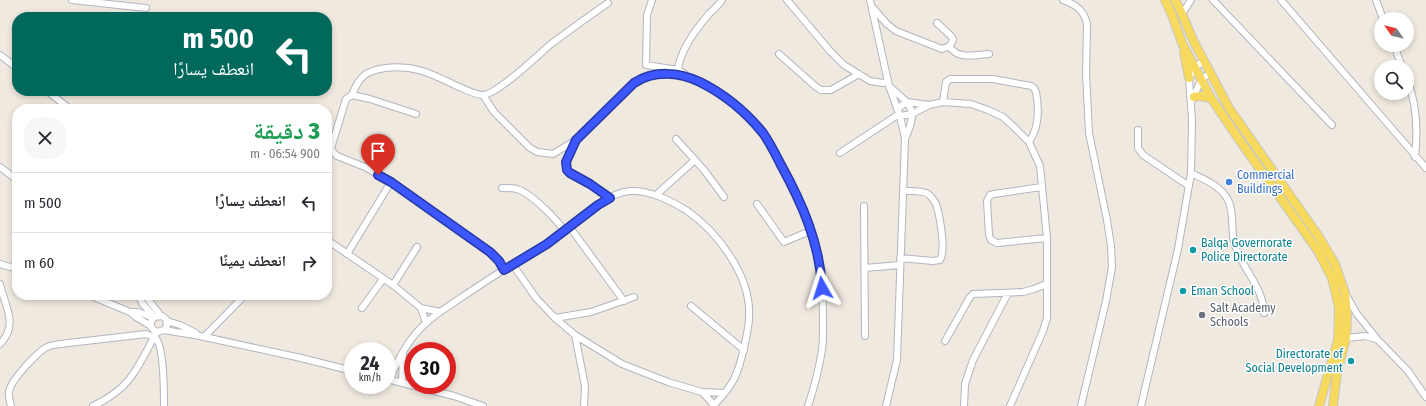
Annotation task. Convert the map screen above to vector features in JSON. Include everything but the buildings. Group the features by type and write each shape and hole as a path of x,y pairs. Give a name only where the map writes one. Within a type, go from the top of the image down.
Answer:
{"main road":[{"path":"1165,0 1182,43 1211,98 1318,251 1332,278 1339,307 1338,340 1320,406"},
{"path":"1175,0 1188,30 1229,108 1336,264 1345,294 1346,338 1337,373 1333,406"},
{"path":"1182,43 1188,78"},
{"path":"1194,97 1200,96 1211,98"}],"street":[{"path":"72,0 146,8"},
{"path":"652,0 647,15 646,65 678,70 728,98 763,134 789,179 802,207 817,253 821,276 823,312 823,349 808,406"},
{"path":"678,70 682,54 691,39 703,21 722,0"},
{"path":"787,0 793,5 830,52 844,65 870,81 876,83 888,83 907,102 911,107 912,114 911,126 905,139"},
{"path":"870,0 888,83 899,113 905,139 897,360 886,406"},
{"path":"1063,0 1073,4 1082,11 1087,24 1086,74 1089,133 1107,220 1111,260 1111,276 1106,301 1081,406"},
{"path":"1182,14 1191,0"},
{"path":"1213,0 1332,125"},
{"path":"1281,0 1426,168"},
{"path":"1376,0 1380,12"},
{"path":"332,145 346,99 352,95 358,81 362,76 368,72 397,66 414,68 434,74 471,92 483,95 510,80 550,45 608,3"},
{"path":"872,7 887,24 896,31 942,49 949,46 952,41 951,36 937,22"},
{"path":"949,46 953,52 963,56 989,54"},
{"path":"0,54 12,64"},
{"path":"779,54 821,90 831,90 859,74"},
{"path":"1141,406 1178,249 1191,173 1192,120 1188,78 1195,68 1204,60"},
{"path":"1190,108 1201,80 1210,73"},
{"path":"483,95 494,112 529,147 537,152 554,154 576,140 634,83 642,78 650,75 669,74 688,76"},
{"path":"943,102 946,82 950,79 993,79 1030,86 1034,88 1036,92 1037,122 1034,133 1029,142"},
{"path":"352,95 370,98 416,114"},
{"path":"53,96 64,104"},
{"path":"1413,100 1418,133 1416,157"},
{"path":"907,102 929,105"},
{"path":"840,153 899,113 907,102"},
{"path":"899,113 912,114 929,105 943,102 971,104 988,110 1003,118 1029,142 1040,166 1047,238 1046,324 1010,406"},
{"path":"1138,130 1138,148 1143,154 1189,186"},
{"path":"676,138 724,197"},
{"path":"576,140 566,162 567,170 610,198"},
{"path":"332,152 337,156 365,167 391,182 490,252 499,261 504,270"},
{"path":"656,195 695,160"},
{"path":"0,167 12,176"},
{"path":"1191,173 1217,186 1228,199 1235,246 1259,292 1263,302 1264,313"},
{"path":"347,254 391,182"},
{"path":"1041,187 990,195 988,201 989,235 991,240 997,242 1047,238"},
{"path":"502,188 518,189 526,193 566,228 624,301"},
{"path":"396,365 413,336 440,312 547,244 598,205 617,194 629,191 643,192 656,195 678,205 699,219 724,247 735,263 744,283 748,298 749,317 744,350 734,379 714,406 702,392"},
{"path":"900,258 940,260 942,257 942,238 937,207 933,200 928,194 922,192 904,191"},
{"path":"757,204 784,242 810,231"},
{"path":"864,206 865,336"},
{"path":"332,244 393,285 421,308 440,312"},
{"path":"393,285 417,247"},
{"path":"0,264 12,268"},
{"path":"513,265 536,298 555,318 575,335 622,364 668,382 702,392 724,394"},
{"path":"865,268 900,265"},
{"path":"362,308 383,279"},
{"path":"0,284 10,319 6,337 0,344"},
{"path":"945,341 973,294 1027,291 1046,284"},
{"path":"964,406 964,384 973,360 1008,293"},
{"path":"1345,294 1377,340 1408,371 1426,397"},
{"path":"555,318 591,312 634,297"},
{"path":"101,300 130,312 151,326 156,334 160,345 162,358 164,406"},
{"path":"141,300 156,317"},
{"path":"148,300 156,317"},
{"path":"202,336 240,300"},
{"path":"691,306 744,350"},
{"path":"421,308 426,323"},
{"path":"130,312 164,317 167,321 180,325 202,336"},
{"path":"151,326 151,322 156,317"},
{"path":"11,406 9,397 13,382 32,360 46,348 60,344 156,334 164,330 167,326 167,321"},
{"path":"164,330 202,336 344,369"},
{"path":"93,406 126,384 138,369 156,334"},
{"path":"575,335 585,386 584,406"},
{"path":"1346,338 1365,336 1377,340"},
{"path":"402,382 403,352"},
{"path":"396,381 478,403 483,406"}],"place":[{"name":"Commercial Buildings","path":"1229,182"},
{"name":"Balqa Governorate Police Directorate","path":"1193,250"},
{"name":"Eman School","path":"1183,291"},
{"name":"Salt Academy Schools","path":"1202,315"},
{"name":"Directorate of Social Development","path":"1351,361"}],"route":[{"path":"378,175 391,182 490,252 499,261 504,270 547,244 598,205 610,198 567,170 566,162 576,140 634,83 642,78 650,75 669,74 688,76 709,86 728,98 763,134 778,158 802,207 817,253 822,288"}]}
